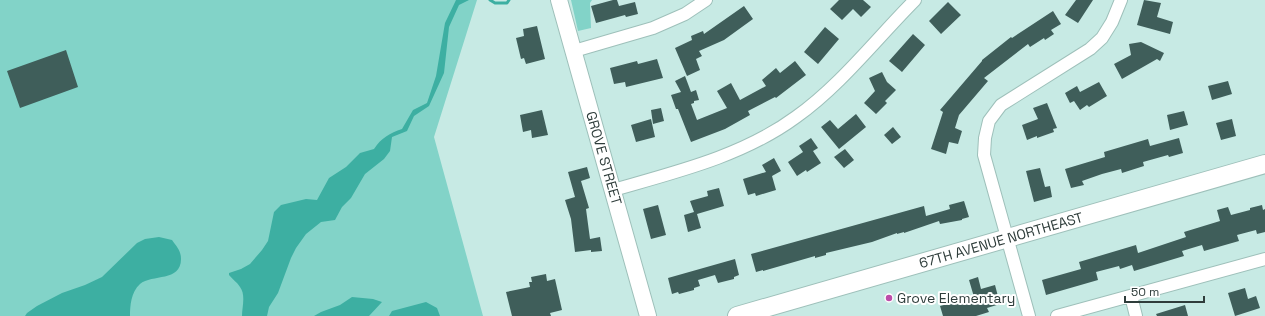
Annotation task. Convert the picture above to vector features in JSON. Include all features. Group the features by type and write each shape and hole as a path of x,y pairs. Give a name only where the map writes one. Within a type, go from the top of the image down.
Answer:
{"main road":[{"name":"67TH AVENUE NORTHEAST","path":"736,316 1265,164"}],"street":[{"name":"GROVE STREET","path":"560,0 648,316"},
{"path":"574,51 653,28 685,14 706,0"},
{"path":"613,190 682,171 734,152 768,135 790,121 833,86 915,0"},
{"path":"1029,316 984,155 985,138 989,121 1001,105 1090,49 1102,38 1112,22 1121,0"},
{"path":"1057,316 1265,259"},
{"path":"1131,296 1136,316"}],"shaded area":[{"path":"0,0 477,0 434,137 483,316 0,316"},
{"path":"456,0 469,0 459,5 449,27 444,73 429,106 414,116 407,131 392,137 390,151 384,159 365,174 351,198 342,207 335,220 321,222 306,234 291,258 278,293 269,307 267,316 242,316 242,290 229,275 229,273 250,264 262,250 268,241 274,212 281,205 306,199 317,200 329,178 346,167 360,153 374,149 386,136 402,129 413,110 427,103 436,76 445,23"},
{"path":"571,0 592,0 590,3 591,28 578,31"},
{"path":"159,237 172,240 176,245 181,256 180,266 171,274 145,281 137,287 133,295 130,316 25,316 37,306 62,293 102,277 137,243 145,239"},
{"path":"352,297 373,299 382,302 369,316 314,316 340,305"},
{"path":"426,302 437,308 440,316 389,316 392,311"}],"building":[{"path":"617,0 619,6 635,2 638,14 626,17 625,15 596,23 591,6"},
{"path":"839,0 863,0 871,7 861,17 853,9 842,20 830,9"},
{"path":"1076,0 1093,0 1078,23 1065,15"},
{"path":"1144,0 1161,3 1157,17 1173,22 1170,34 1137,25"},
{"path":"948,2 961,15 941,34 929,21"},
{"path":"744,6 753,19 724,40 699,51 702,56 696,59 700,70 687,76 675,48 692,40 691,36 703,31 704,34"},
{"path":"1053,11 1061,24 1051,30 1054,34 1045,40 1044,38 1030,47 1028,44 984,78 988,81 959,115 955,128 962,131 958,144 949,142 946,154 931,149 943,112 940,110 982,60 1011,37 1012,38"},
{"path":"537,26 545,59 526,64 524,58 521,59 516,38 524,36 523,29"},
{"path":"825,27 839,39 818,64 804,52"},
{"path":"913,34 925,45 902,72 889,61"},
{"path":"1141,42 1164,53 1160,61 1157,59 1122,79 1114,64 1131,55 1129,44"},
{"path":"66,50 78,87 20,108 7,71"},
{"path":"657,59 663,78 626,87 625,82 614,84 610,68 637,61 638,64"},
{"path":"795,61 806,75 776,98 775,97 748,111 750,115 725,129 691,142 671,95 681,92 675,81 685,76 691,92 696,90 699,100 694,101 694,103 691,104 697,120 727,108 717,91 731,83 740,100 766,86 762,80 776,68 780,73"},
{"path":"882,72 887,82 896,90 885,101 887,103 876,114 864,103 875,91 869,78"},
{"path":"1228,81 1232,94 1212,100 1208,86"},
{"path":"1099,82 1107,96 1089,107 1087,105 1080,110 1074,101 1070,103 1065,93 1077,86 1080,92"},
{"path":"1047,103 1057,128 1053,129 1054,132 1027,140 1022,125 1038,119 1033,108"},
{"path":"661,108 664,121 653,124 651,110"},
{"path":"542,110 548,135 532,138 531,130 523,132 520,115"},
{"path":"1184,111 1188,125 1170,130 1167,115"},
{"path":"856,114 866,127 839,149 821,127 830,120 838,129"},
{"path":"651,119 655,137 636,142 631,125"},
{"path":"1232,119 1236,136 1221,140 1216,123"},
{"path":"893,127 901,137 892,144 884,135"},
{"path":"811,138 818,148 813,151 821,163 807,172 806,170 797,176 788,162 803,152 799,146"},
{"path":"1179,138 1183,153 1169,157 1168,155 1143,162 1144,166 1122,173 1121,169 1102,174 1082,181 1084,185 1071,188 1065,169 1105,157 1104,152 1148,139 1150,146"},
{"path":"845,149 854,160 844,168 834,157"},
{"path":"774,158 781,171 772,176 776,190 756,196 755,193 748,195 743,179 766,172 762,165"},
{"path":"587,167 590,178 581,181 589,208 586,209 590,239 600,237 602,251 591,252 591,250 575,252 571,219 565,200 575,197 568,172"},
{"path":"1040,168 1045,187 1050,186 1052,197 1034,202 1026,171"},
{"path":"719,188 724,206 697,214 701,228 688,232 684,215 694,212 690,201 708,196 707,191"},
{"path":"964,201 969,217 962,220 940,224 939,221 904,233 897,233 872,242 826,253 826,255 815,258 815,256 756,272 751,254 924,206 926,216 950,209 949,205"},
{"path":"658,205 666,235 651,239 643,209"},
{"path":"1262,205 1263,210 1265,209 1265,232 1257,234 1256,230 1237,235 1239,241 1204,251 1202,245 1182,251 1184,256 1134,271 1132,265 1120,269 1119,266 1096,272 1098,280 1046,295 1042,280 1081,269 1079,262 1136,245 1138,253 1186,237 1184,232 1220,221 1217,210 1228,207 1231,215"},
{"path":"735,259 739,275 734,277 734,279 718,283 715,275 698,280 700,286 694,288 694,290 679,294 678,292 672,294 668,278"},
{"path":"546,274 547,281 555,279 562,310 550,313 551,316 512,316 506,292 530,287 529,282 532,282 531,277"},
{"path":"978,277 981,289 995,285 1000,304 987,308 989,312 976,316 943,316 940,306 974,297 969,280"},
{"path":"1245,288 1248,299 1256,296 1260,308 1235,316 1228,293"},
{"path":"1185,305 1188,316 1157,316 1156,314"}],"waterway":[{"path":"490,0 495,3 507,3 509,0"}],"place":[{"name":"Grove Elementary","path":"889,298"}]}
